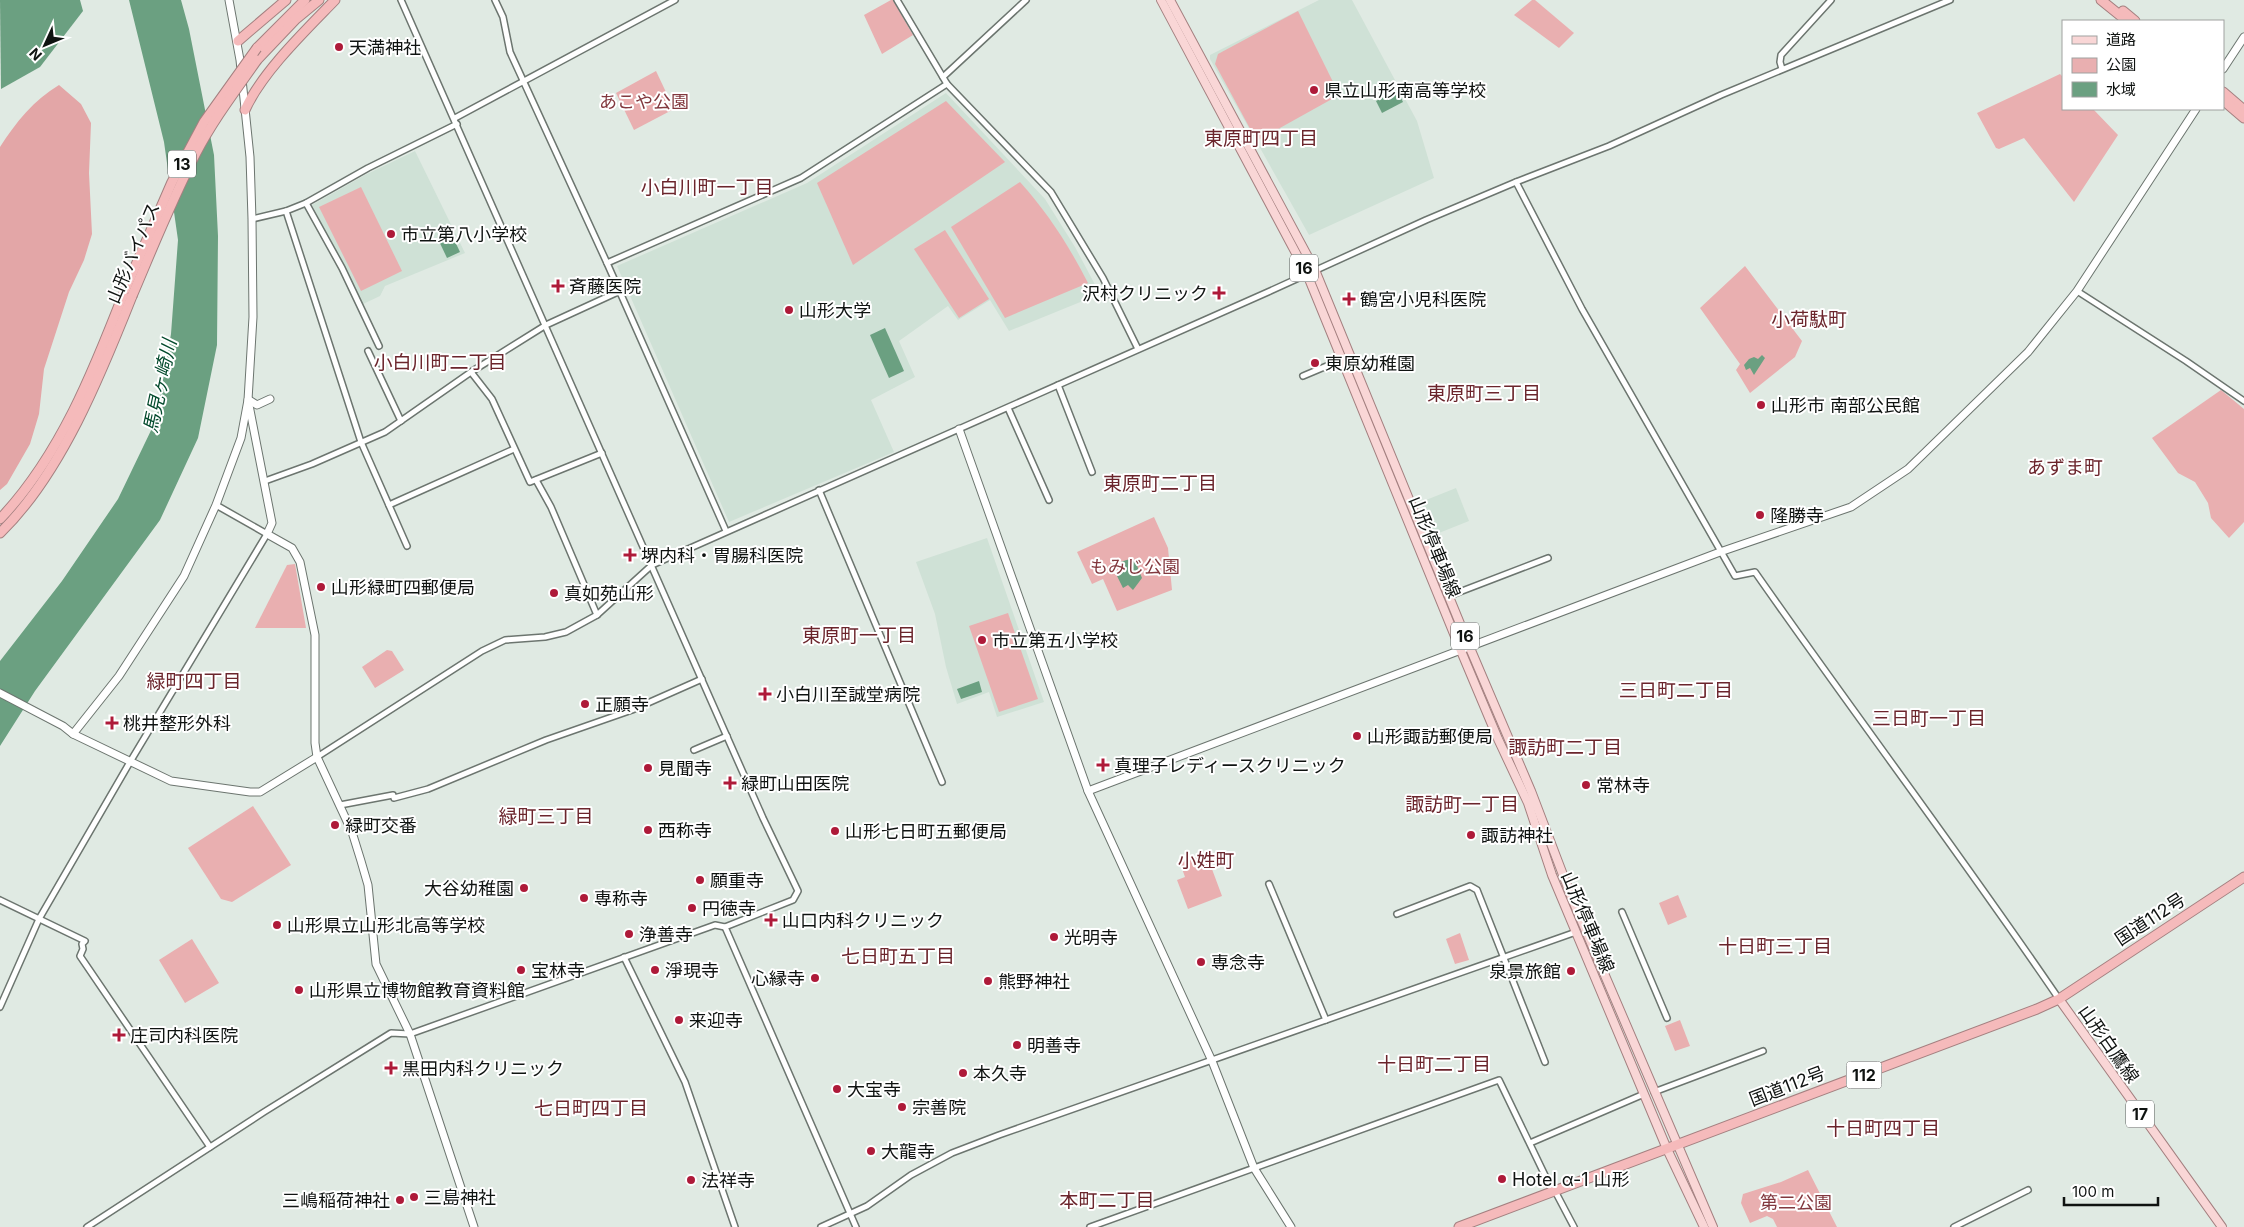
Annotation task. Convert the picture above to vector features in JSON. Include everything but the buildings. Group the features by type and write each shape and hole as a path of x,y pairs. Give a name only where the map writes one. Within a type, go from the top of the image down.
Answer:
{"highway":[{"path":"238,41 286,0"},
{"name":"山形バイパス","path":"0,534 44,478 76,423 109,355 128,293 172,182 204,122 257,48 305,0"},
{"name":"山形バイパス","path":"0,520 36,475 67,422 161,223 197,151 223,107 257,60 296,19 318,0"},
{"path":"245,110 251,96 288,50 335,0"},
{"path":"2101,0 2126,20"},
{"path":"2110,0 2134,20"},
{"path":"2224,93 2244,110"},
{"path":"2224,101 2244,118"},
{"name":"国道112号","path":"1459,1227 2037,1009 2059,999 2244,877"}],"main road":[{"name":"山形停車場線","path":"1161,0 1307,274 1461,651 1498,739 1528,803 1552,875 1644,1094 1704,1227"},
{"name":"山形停車場線","path":"1170,0 1315,270 1470,648 1531,791 1573,901 1713,1227"},
{"name":"山形白鷹線","path":"2059,999 2222,1227"}],"street":[{"path":"73,734 119,676 184,576 216,505 241,438 248,400 253,317 252,219 250,157 238,41 230,0"},
{"path":"87,1227 342,1061 391,1032 410,1034 715,925 725,927 793,900 798,891 727,736 401,0"},
{"path":"495,0 503,17 510,52 620,291 726,531"},
{"path":"454,118 675,0"},
{"path":"897,0 947,84 1051,192 1103,278 1138,350"},
{"path":"943,76 1026,0"},
{"path":"1782,69 1781,55 1831,0"},
{"path":"0,693 64,726 73,734 171,781 260,792 482,651 505,640 545,638 566,632 597,616 652,565 1516,182 1609,146 1782,69 1950,0"},
{"path":"2224,67 2244,37"},
{"path":"607,263 801,178 947,84"},
{"path":"1088,791 1720,552 1851,507 1898,478 1936,444 2028,352 2077,291 2195,110"},
{"path":"252,219 286,211 306,203 397,152 457,124"},
{"path":"1516,182 1582,309 1734,576 1755,572 1792,628 2013,931 2059,999"},
{"path":"306,203 342,268 379,346"},
{"path":"286,211 361,442 407,546"},
{"path":"266,481 312,464 386,432 471,372 546,325 620,291"},
{"path":"2077,291 2193,365 2244,402"},
{"path":"368,351 401,421"},
{"path":"1303,376 1341,360"},
{"path":"471,372 492,399 530,482 602,452"},
{"path":"1058,385 1092,472"},
{"path":"248,400 257,406 270,399"},
{"path":"0,1007 40,919 130,762 272,523 266,481 248,400"},
{"path":"1008,408 1049,500"},
{"path":"959,429 1088,791 1212,1061 1254,1168 1290,1227"},
{"path":"241,438 250,438 257,446"},
{"path":"389,505 514,449"},
{"path":"536,480 550,507 597,616"},
{"path":"819,490 942,782"},
{"path":"216,505 292,548 300,562 315,635 315,744 317,756 352,832 368,885 376,964 410,1034 474,1227"},
{"path":"1449,596 1548,558"},
{"path":"340,805 394,797 428,789 546,740 632,710 702,679"},
{"path":"694,750 727,736"},
{"path":"1269,884 1326,1020"},
{"path":"1397,914 1470,886 1477,890 1545,1062"},
{"path":"0,900 85,941 82,944 83,949 80,956 210,1147"},
{"path":"1622,912 1667,1018"},
{"path":"725,927 856,1227"},
{"path":"821,1227 851,1215 867,1206 911,1174 952,1153 999,1134 1576,932"},
{"path":"624,957 685,1082 735,1227"},
{"path":"1654,1092 1763,1051"},
{"path":"1090,1227 1499,1080 1554,1192 1574,1227"},
{"path":"1530,1143 1644,1094"},
{"path":"1954,1227 2028,1190"}],"shaded area":[{"name":"県立山形南高等学校","path":"1319,0 1352,0 1417,121 1434,178 1309,235 1210,59 1210,55"},
{"path":"59,85 81,104 91,123 89,173 92,234 84,260 69,292 44,369 39,414 30,444 7,484 0,490 0,147 26,112"},
{"name":"山形大学","path":"946,93 1045,199 1075,247 1100,294 1009,331 990,300 958,320 948,306 899,341 915,377 871,400 894,452 729,522 617,266 807,183"},
{"name":"市立第八小学校","path":"415,151 465,253 385,286 380,296 363,304 312,205 365,175"},
{"path":"1456,488 1469,521 1434,535 1421,502"},
{"name":"市立第五小学校","path":"987,538 1044,702 997,717 989,692 957,704 946,667 935,614 916,562"}],"green space":[{"path":"893,0 913,35 882,54 864,15"},
{"path":"1532,0 1535,0 1574,33 1559,48 1514,15"},
{"path":"1298,11 1335,86 1332,99 1260,139 1254,136 1215,64 1218,54"},
{"name":"あこや公園","path":"656,71 674,109 634,130 616,93"},
{"path":"2060,74 2062,76 2062,110 2094,110 2118,135 2074,202 2024,138 1999,149 1996,148 1977,113"},
{"path":"946,101 1005,162 853,265 817,183"},
{"path":"1020,182 1057,230 1088,283 1005,318 951,227"},
{"path":"361,187 402,271 361,291 319,207"},
{"path":"945,230 989,299 959,318 914,249"},
{"path":"1745,266 1802,341 1795,357 1750,393 1736,370 1740,364 1700,308"},
{"path":"2221,390 2244,409 2244,522 2229,538 2211,518 2208,503 2195,482 2178,473 2152,438"},
{"name":"もみじ公園","path":"1154,517 1168,548 1172,590 1117,611 1103,579 1092,584 1077,552"},
{"path":"295,564 306,628 255,628 287,565"},
{"path":"1008,613 1038,699 999,712 969,626"},
{"path":"387,650 392,651 404,670 375,688 362,667"},
{"path":"253,806 291,865 232,902 221,899 188,848"},
{"path":"1206,853 1222,896 1188,909 1177,880 1185,877 1180,863"},
{"path":"1678,895 1687,917 1668,925 1659,903"},
{"path":"1460,933 1469,960 1455,964 1446,939"},
{"path":"192,939 219,983 185,1003 159,960"},
{"path":"1680,1020 1690,1046 1675,1051 1665,1026"},
{"name":"第二公園","path":"1808,1170 1837,1227 1777,1227 1773,1219 1767,1216 1750,1223 1741,1203 1743,1194 1781,1182"}],"water":[{"path":"0,0 80,0 83,11 40,67 1,89"},
{"path":"129,0 181,0 189,29 214,155 218,236 217,345 198,438 160,520 35,691 0,746 0,661 62,581 118,499 156,420 171,334 178,240 164,142"},
{"path":"1397,90 1403,102 1382,113 1376,101"},
{"path":"450,231 460,252 447,258 437,237"},
{"path":"885,328 904,371 889,378 870,335"},
{"path":"1762,355 1765,358 1754,375 1750,368 1746,370 1744,365 1749,359 1754,357 1758,359"},
{"path":"1130,559 1136,563 1142,578 1133,590 1128,585 1123,588 1117,576 1121,568 1120,562"},
{"path":"979,681 982,692 961,699 957,689"}],"place":[{"name":"天満神社","path":"339,47"},
{"name":"県立山形南高等学校","path":"1314,90"},
{"name":"市立第八小学校","path":"391,234"},
{"name":"斉藤医院","path":"558,286"},
{"name":"沢村クリニック","path":"1219,293"},
{"name":"鶴宮小児科医院","path":"1349,299"},
{"name":"山形大学","path":"789,310"},
{"name":"東原幼稚園","path":"1315,363"},
{"name":"山形市 南部公民館","path":"1761,405"},
{"name":"隆勝寺","path":"1760,515"},
{"name":"堺内科・胃腸科医院","path":"630,555"},
{"name":"山形緑町四郵便局","path":"321,587"},
{"name":"真如苑山形","path":"554,593"},
{"name":"市立第五小学校","path":"982,640"},
{"name":"小白川至誠堂病院","path":"765,694"},
{"name":"正願寺","path":"585,704"},
{"name":"桃井整形外科","path":"112,723"},
{"name":"山形諏訪郵便局","path":"1357,736"},
{"name":"真理子レディースクリニック","path":"1103,765"},
{"name":"見聞寺","path":"648,768"},
{"name":"緑町山田医院","path":"730,783"},
{"name":"常林寺","path":"1586,785"},
{"name":"緑町交番","path":"335,825"},
{"name":"西称寺","path":"648,830"},
{"name":"山形七日町五郵便局","path":"835,831"},
{"name":"諏訪神社","path":"1471,835"},
{"name":"願重寺","path":"700,880"},
{"name":"大谷幼稚園","path":"524,888"},
{"name":"専称寺","path":"584,898"},
{"name":"円徳寺","path":"692,908"},
{"name":"山口内科クリニック","path":"771,920"},
{"name":"山形県立山形北高等学校","path":"277,925"},
{"name":"浄善寺","path":"629,934"},
{"name":"光明寺","path":"1054,937"},
{"name":"専念寺","path":"1201,962"},
{"name":"宝林寺","path":"521,970"},
{"name":"淨現寺","path":"655,970"},
{"name":"泉景旅館","path":"1571,971"},
{"name":"心縁寺","path":"815,978"},
{"name":"熊野神社","path":"988,981"},
{"name":"山形県立博物館教育資料館","path":"299,990"},
{"name":"来迎寺","path":"679,1020"},
{"name":"庄司内科医院","path":"119,1035"},
{"name":"明善寺","path":"1017,1045"},
{"name":"黒田内科クリニック","path":"391,1068"},
{"name":"本久寺","path":"963,1073"},
{"name":"大宝寺","path":"837,1089"},
{"name":"宗善院","path":"902,1107"},
{"name":"大龍寺","path":"871,1151"},
{"name":"Hotel α-1 山形","path":"1502,1179"},
{"name":"法祥寺","path":"691,1180"},
{"name":"三島神社","path":"414,1197"},
{"name":"三嶋稲荷神社","path":"400,1200"}],"district":[{"name":"東原町四丁目","path":"1261,138"},
{"name":"小白川町一丁目","path":"707,187"},
{"name":"小荷駄町","path":"1809,319"},
{"name":"小白川町二丁目","path":"440,362"},
{"name":"東原町三丁目","path":"1484,393"},
{"name":"あずま町","path":"2065,467"},
{"name":"東原町二丁目","path":"1160,483"},
{"name":"東原町一丁目","path":"859,635"},
{"name":"緑町四丁目","path":"194,681"},
{"name":"三日町二丁目","path":"1676,690"},
{"name":"三日町一丁目","path":"1929,718"},
{"name":"諏訪町二丁目","path":"1565,747"},
{"name":"諏訪町一丁目","path":"1462,804"},
{"name":"緑町三丁目","path":"546,816"},
{"name":"小姓町","path":"1206,860"},
{"name":"十日町三丁目","path":"1775,946"},
{"name":"七日町五丁目","path":"898,956"},
{"name":"十日町二丁目","path":"1434,1064"},
{"name":"七日町四丁目","path":"591,1108"},
{"name":"十日町四丁目","path":"1883,1128"},
{"name":"本町二丁目","path":"1107,1200"}],"water label":[{"name":"馬見ヶ崎川","path":"160,386"}]}
